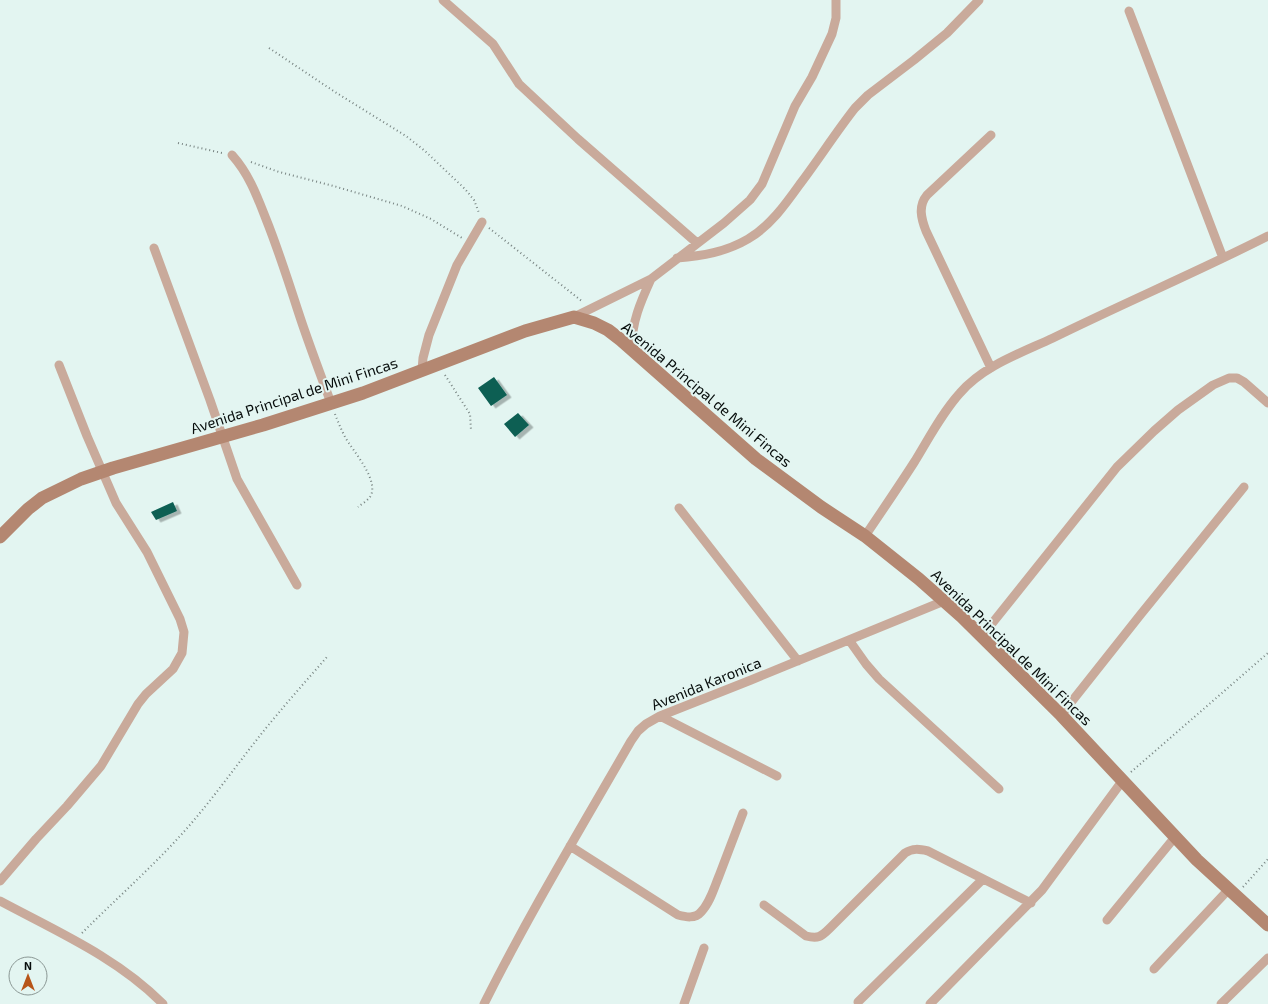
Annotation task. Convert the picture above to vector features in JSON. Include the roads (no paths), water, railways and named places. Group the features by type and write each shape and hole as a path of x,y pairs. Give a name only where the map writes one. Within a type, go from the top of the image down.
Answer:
{"street":[{"path":"443,0 493,44 519,84 578,139 698,243"},
{"path":"574,317 651,279 724,223 750,200 762,184 795,106 812,77 832,34 836,18 836,0"},
{"path":"677,258 701,256 714,253 747,239 760,230 783,208 855,108 947,33 979,0"},
{"path":"1129,11 1223,258"},
{"path":"991,135 927,195 923,200 921,213 926,231 991,368"},
{"path":"232,155 248,176 257,194 331,403"},
{"path":"422,370 423,358 429,335 457,265 482,222"},
{"path":"865,536 914,463 945,412 959,393 970,383 991,368 1082,323 1223,258 1266,240"},
{"path":"154,248 237,479 297,585"},
{"path":"632,349 633,327 651,279"},
{"name":"Avenida Principal de Mini Fincas","path":"0,536 28,509 42,498 81,479 263,425 363,393 525,331 574,317 594,323 608,330 632,349 756,460 821,507 865,536 919,579 982,636 1123,780 1197,860 1268,925"},
{"path":"0,881 101,766 138,704 146,694 173,669 182,653 184,632 180,619 147,552 124,517 102,472 59,365"},
{"path":"982,636 1117,467 1178,410 1213,385 1229,378 1237,378 1244,382 1268,403"},
{"path":"1061,716 1244,487"},
{"path":"679,508 798,660"},
{"name":"Avenida Karonica","path":"484,1004 521,931 570,846 631,741 638,731 646,724 660,716 944,602"},
{"path":"848,640 879,679 999,789"},
{"path":"660,716 777,776"},
{"path":"930,1004 1042,890 1123,780"},
{"path":"570,846 678,915 692,917 698,915 702,911 711,897 743,813"},
{"path":"1107,920 1175,837"},
{"path":"764,905 806,936 813,938 819,937 830,928 905,853 915,848 928,851 1030,903"},
{"path":"858,1002 983,879"},
{"path":"1154,969 1232,892"},
{"path":"0,900 105,958 136,978 163,1004"},
{"path":"684,1004 704,948"},
{"path":"1221,1004 1268,958"}]}
